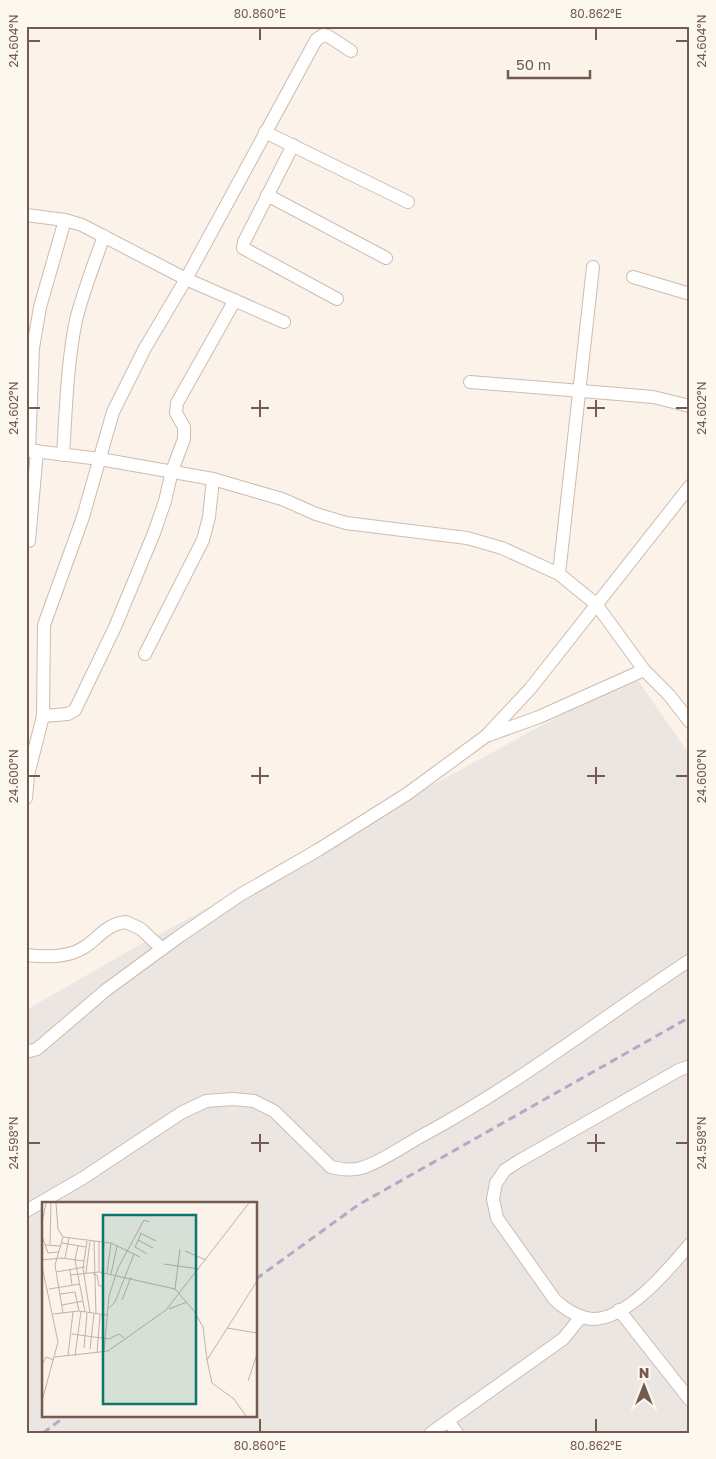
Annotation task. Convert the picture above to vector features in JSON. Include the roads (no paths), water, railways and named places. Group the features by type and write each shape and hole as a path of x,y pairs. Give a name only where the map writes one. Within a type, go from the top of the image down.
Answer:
{"street":[{"path":"26,798 27,775 43,716 44,626 83,517 113,412 126,382 186,279 265,132 320,36 331,37 351,51"},
{"path":"265,132 408,202"},
{"path":"293,146 244,242 245,251 337,299"},
{"path":"267,195 386,258"},
{"path":"26,215 65,220 82,225 186,279 284,322"},
{"path":"29,541 34,348 40,307 65,220"},
{"path":"62,455 69,367 76,321 86,285 104,236"},
{"path":"558,574 594,266"},
{"path":"633,277 690,294"},
{"path":"43,716 68,714 79,703 133,586 165,502 172,471 185,432 182,422 177,418 177,403 235,300"},
{"path":"470,382 653,398 690,406"},
{"path":"31,451 100,459 212,479 264,493 316,514 346,523 467,538 502,548 558,574 596,604 644,670 669,695 690,722"},
{"path":"144,654 203,540 210,517 212,479"},
{"path":"26,1052 36,1049 106,990 162,948 240,895 318,850 407,794 486,736 530,689 690,486"},
{"path":"486,736 539,717 644,670"},
{"path":"26,955 67,955 83,948 108,927 126,922 141,929 162,948"},
{"path":"26,1211 83,1178 181,1113 206,1101 233,1099 254,1101 274,1111 331,1167 344,1170 361,1168 438,1127 509,1084 690,960"},
{"path":"690,1066 666,1077 518,1161 505,1170 496,1183 493,1199 497,1218 555,1300 564,1308 581,1316 593,1318 610,1316 640,1297 690,1244"},
{"path":"619,1310 690,1400"},
{"path":"431,1433 563,1338 581,1316"},
{"path":"448,1421 456,1433"}],"railway":[{"path":"258,1278 358,1205 690,1017"},
{"path":"43,1433 66,1416"}]}
